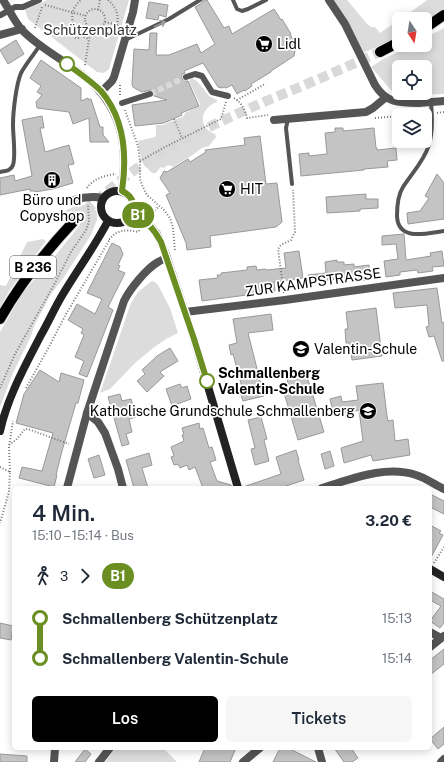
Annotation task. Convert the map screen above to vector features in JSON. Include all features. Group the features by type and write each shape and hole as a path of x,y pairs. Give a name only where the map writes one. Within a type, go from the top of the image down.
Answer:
{"main road":[{"path":"432,23 444,15"},
{"path":"380,52 392,46"},
{"path":"116,190 122,191 127,193 131,198 134,208 133,213 126,221 122,223 112,223 104,217 101,203 107,194 116,190"},
{"path":"133,213 146,221 157,234 167,258 194,339 237,486"},
{"name":"B 236","path":"0,319 21,284 56,240 74,221"},
{"path":"0,431 8,402 24,367 63,294 101,235 108,221"},
{"path":"432,570 444,577"}],"street":[{"path":"3,0 22,29 40,45 84,76 101,92 115,114 120,128 124,149 124,175 122,191"},
{"path":"101,92 114,77 133,12 135,0"},
{"path":"330,0 345,24 374,85 385,98 401,103 444,101"},
{"path":"1,15 15,8 39,2"},
{"path":"0,35 22,29"},
{"path":"186,77 195,74 202,76 212,92 228,96"},
{"path":"122,103 150,94"},
{"path":"274,117 288,118 357,113 370,110 377,106 385,98"},
{"path":"73,200 87,197 103,198"},
{"path":"68,486 87,413 124,301 131,289 143,275 157,262 167,258"},
{"name":"ZUR KAMPSTRASSE","path":"185,312 444,279"},
{"path":"87,413 98,422 105,433 122,486"},
{"path":"329,486 366,475 384,472 398,472 416,475 444,489"},
{"path":"432,633 442,637 432,645"},
{"path":"54,762 55,750"},
{"path":"99,762 108,750"},
{"path":"243,762 258,750"},
{"path":"319,750 322,762"},
{"path":"441,762 444,759"}],"lane":[{"path":"125,40 169,19 200,0"},
{"path":"233,0 237,9 242,11 245,11 266,0"},
{"path":"0,172 7,171 13,165 13,121 16,93 21,73 40,45"},
{"path":"431,102 432,130 429,145 418,166 402,188 397,211 397,222 400,228 404,232 408,233 418,234 444,231"},
{"path":"288,118 286,128 292,184"}],"path":[{"path":"81,0 72,12 74,29 72,31 72,36 75,38 81,36 89,39"},
{"path":"98,10 100,0"},
{"path":"108,0 113,4 117,12 117,24"},
{"path":"35,28 39,2 86,16"},
{"path":"92,10 98,10 104,14 105,22 100,28 92,29 87,25 86,16 92,10"},
{"path":"105,22 123,26"},
{"path":"74,29 78,28 81,30 81,36"},
{"path":"85,65 92,29"},
{"path":"121,80 120,93 122,103 136,138 140,161 140,179 147,195"},
{"path":"237,100 265,84"},
{"path":"140,161 221,119 228,96 240,103 247,118 274,117"},
{"path":"174,119 182,138"},
{"path":"87,188 97,179 106,175 114,174"},
{"path":"285,300 278,249 281,245 291,240 295,232 292,184"},
{"path":"0,388 15,354 71,252 86,230 89,222 88,206"},
{"path":"23,392 65,316 110,240 118,232 132,230 138,232 159,206"},
{"path":"101,235 110,240"},
{"path":"0,523 9,492 9,445 14,415"},
{"path":"9,445 16,440 25,429 28,429 78,447"},
{"path":"0,467 10,472"},
{"path":"432,566 444,547"}],"green space":[{"name":"Schützenplatz","path":"47,0 129,0 109,69 104,73 97,72 28,19 25,10"},
{"path":"334,0 347,0 368,25 375,27 380,33 392,25 392,40 363,53 348,23"},
{"path":"427,0 444,0 444,11 432,19 432,12 411,12"},
{"path":"444,28 444,94 432,94 432,60 392,60 392,90 371,67 398,52 432,52 432,34"},
{"path":"192,78 197,81 209,96 217,100 217,102 207,109 203,118 205,127 215,134 216,137 209,146 202,148 173,167 168,165 164,168 161,167 156,173 152,173 145,166 139,150 138,141 155,137 156,125 163,125 184,116 185,113 200,106 189,81"},
{"path":"85,205 94,207 97,213 97,220 91,235 64,277 51,294 35,324 31,336 13,373 0,407 0,332 23,292 80,225 68,214 59,222 53,216 76,206"},
{"path":"43,239 46,241 9,291 0,307 0,285 6,286 27,242"},
{"path":"152,281 158,285 170,308 178,333 153,348 135,363 110,389 100,393 131,303 138,292"},
{"path":"114,750 165,750 177,762 105,762"}],"building":[{"path":"203,0 207,0 224,28 229,26 232,34 274,9 291,34 296,46 294,56 251,84 252,86 245,91 244,90 237,94 232,85 226,88 218,87 203,63 184,71 185,73 182,74 182,79 188,81 199,106 181,113 182,115 164,123 135,126 132,105 167,100 154,96 154,92 151,90 142,92 133,87 134,49 149,50 150,33 157,33 156,55 169,55 197,44 201,53 215,44 195,7 202,3"},
{"path":"149,2 168,5 166,17 159,15 158,20 146,18"},
{"path":"16,40 24,54 8,64 0,50"},
{"path":"41,60 81,88 81,101 88,98 89,100 91,99 100,127 103,127 103,135 109,142 90,142 89,118 73,124 69,112 37,108 36,102 42,95 37,92 41,86 30,78"},
{"path":"42,116 44,128 40,128 45,152 69,145 74,164 68,165 73,183 53,189 35,192 30,191 30,189 0,195 0,178 14,175 15,181 32,176 22,120"},
{"path":"335,128 343,128 343,131 374,128 377,150 396,148 397,160 387,161 388,167 301,176 299,154 309,153 309,156 327,154 325,133 335,132"},
{"name":"HIT","path":"260,136 266,184 277,183 282,222 276,227 210,236 211,247 187,250 186,243 166,195 170,193 160,178 164,171 167,172 188,159 190,162 206,152 205,150 245,145 244,138"},
{"path":"437,174 444,183 444,219 408,224 407,213 420,211 429,198 425,196"},
{"path":"366,194 366,199 378,199 378,208 360,209 360,211 327,213 326,197"},
{"path":"404,234 406,260 431,256 430,253 442,251 444,266 432,267 433,271 418,273 417,270 400,272 400,275 386,277 384,261 398,259 396,244 382,245 382,236"},
{"path":"112,243 120,247 123,254 118,265 120,266 118,270 125,273 108,307 113,310 87,377 79,374 84,361 75,357 84,335 81,333 83,329 68,320 77,304 95,314 102,299 87,293"},
{"path":"299,251 303,278 274,282 275,291 202,301 199,280 218,278 217,275 221,275 221,273 247,270 247,267 256,266 257,270 286,268 284,253"},
{"path":"337,260 337,262 344,262 344,265 354,264 354,267 369,265 371,279 358,281 357,276 309,284 308,275 326,273 325,262"},
{"path":"437,288 442,323 444,322 444,361 442,361 434,336 429,337 426,327 429,326 427,305 395,308 393,293"},
{"path":"376,308 382,356 352,360 350,343 346,343 345,329 348,329 346,312"},
{"path":"271,314 273,330 248,333 264,396 243,401 240,392 243,391 233,354 231,355 229,345 237,343 233,319"},
{"path":"170,348 178,361 160,372 164,376 147,392 137,381 145,374 142,370 157,356"},
{"path":"40,370 59,382 61,373 84,380 62,451 54,486 19,478 22,467 42,471 53,433 16,423 24,394"},
{"path":"306,373 324,432 298,440 282,386 288,384 287,379"},
{"path":"383,383 388,421 393,420 395,441 408,439 410,455 373,461 371,455 344,463 341,448 363,441 359,410 334,416 330,399 341,396 342,402 358,400 356,386"},
{"path":"180,384 182,388 187,386 191,399 172,406 166,389"},
{"path":"120,394 122,401 131,399 136,417 129,419 132,432 126,434 129,444 122,446 108,397"},
{"path":"261,417 267,439 264,440 269,461 255,465 251,449 255,448 248,420"},
{"path":"199,423 200,429 203,428 209,448 212,447 216,460 210,462 217,481 231,486 202,486 195,467 189,470 187,465 180,468 178,464 174,465 171,457 174,456 171,447 184,441 182,428"},
{"path":"296,450 304,480 286,486 246,486 281,474 276,457"},
{"path":"330,451 334,466 325,469 321,454"},
{"path":"149,453 152,465 142,468 147,486 133,486 126,460"},
{"path":"99,455 105,475 94,478 88,459"},
{"path":"432,495 444,501 444,514 432,508"},
{"path":"432,526 441,531 439,533 443,535 432,555"},
{"path":"432,592 444,599 444,623 440,628 432,622 432,618 441,606 432,601"},
{"path":"0,623 12,626 11,640 0,638"},
{"path":"444,649 444,664 432,673 432,658"},
{"path":"444,727 444,744 438,749 432,742 432,737"},
{"path":"84,750 91,754 85,762 75,762"},
{"path":"204,750 235,750 230,762 199,762"},
{"path":"279,750 292,750 316,762 273,762"},
{"path":"335,750 352,750 358,758 352,762 344,762"},
{"path":"0,754 27,756 27,762 0,762"}],"tunnel":[{"path":"74,221 103,195 133,171 154,157 241,112 380,52"},
{"path":"150,94 186,77"}],"bus line":[{"name":"B1","path":"67,64 84,76 101,92 115,114 120,128 124,149 124,175 122,191 127,193 131,198 134,208 133,213 146,221 157,234 161,242 207,381"}],"place":[{"name":"Lidl","path":"264,44"},
{"name":"Büro und Copyshop","path":"52,180"},
{"name":"HIT","path":"227,189"},
{"name":"Valentin-Schule","path":"301,349"},
{"name":"Schmallenberg Valentin-Schule","path":"207,381"},
{"name":"Katholische Grundschule Schmallenberg","path":"368,411"}]}
